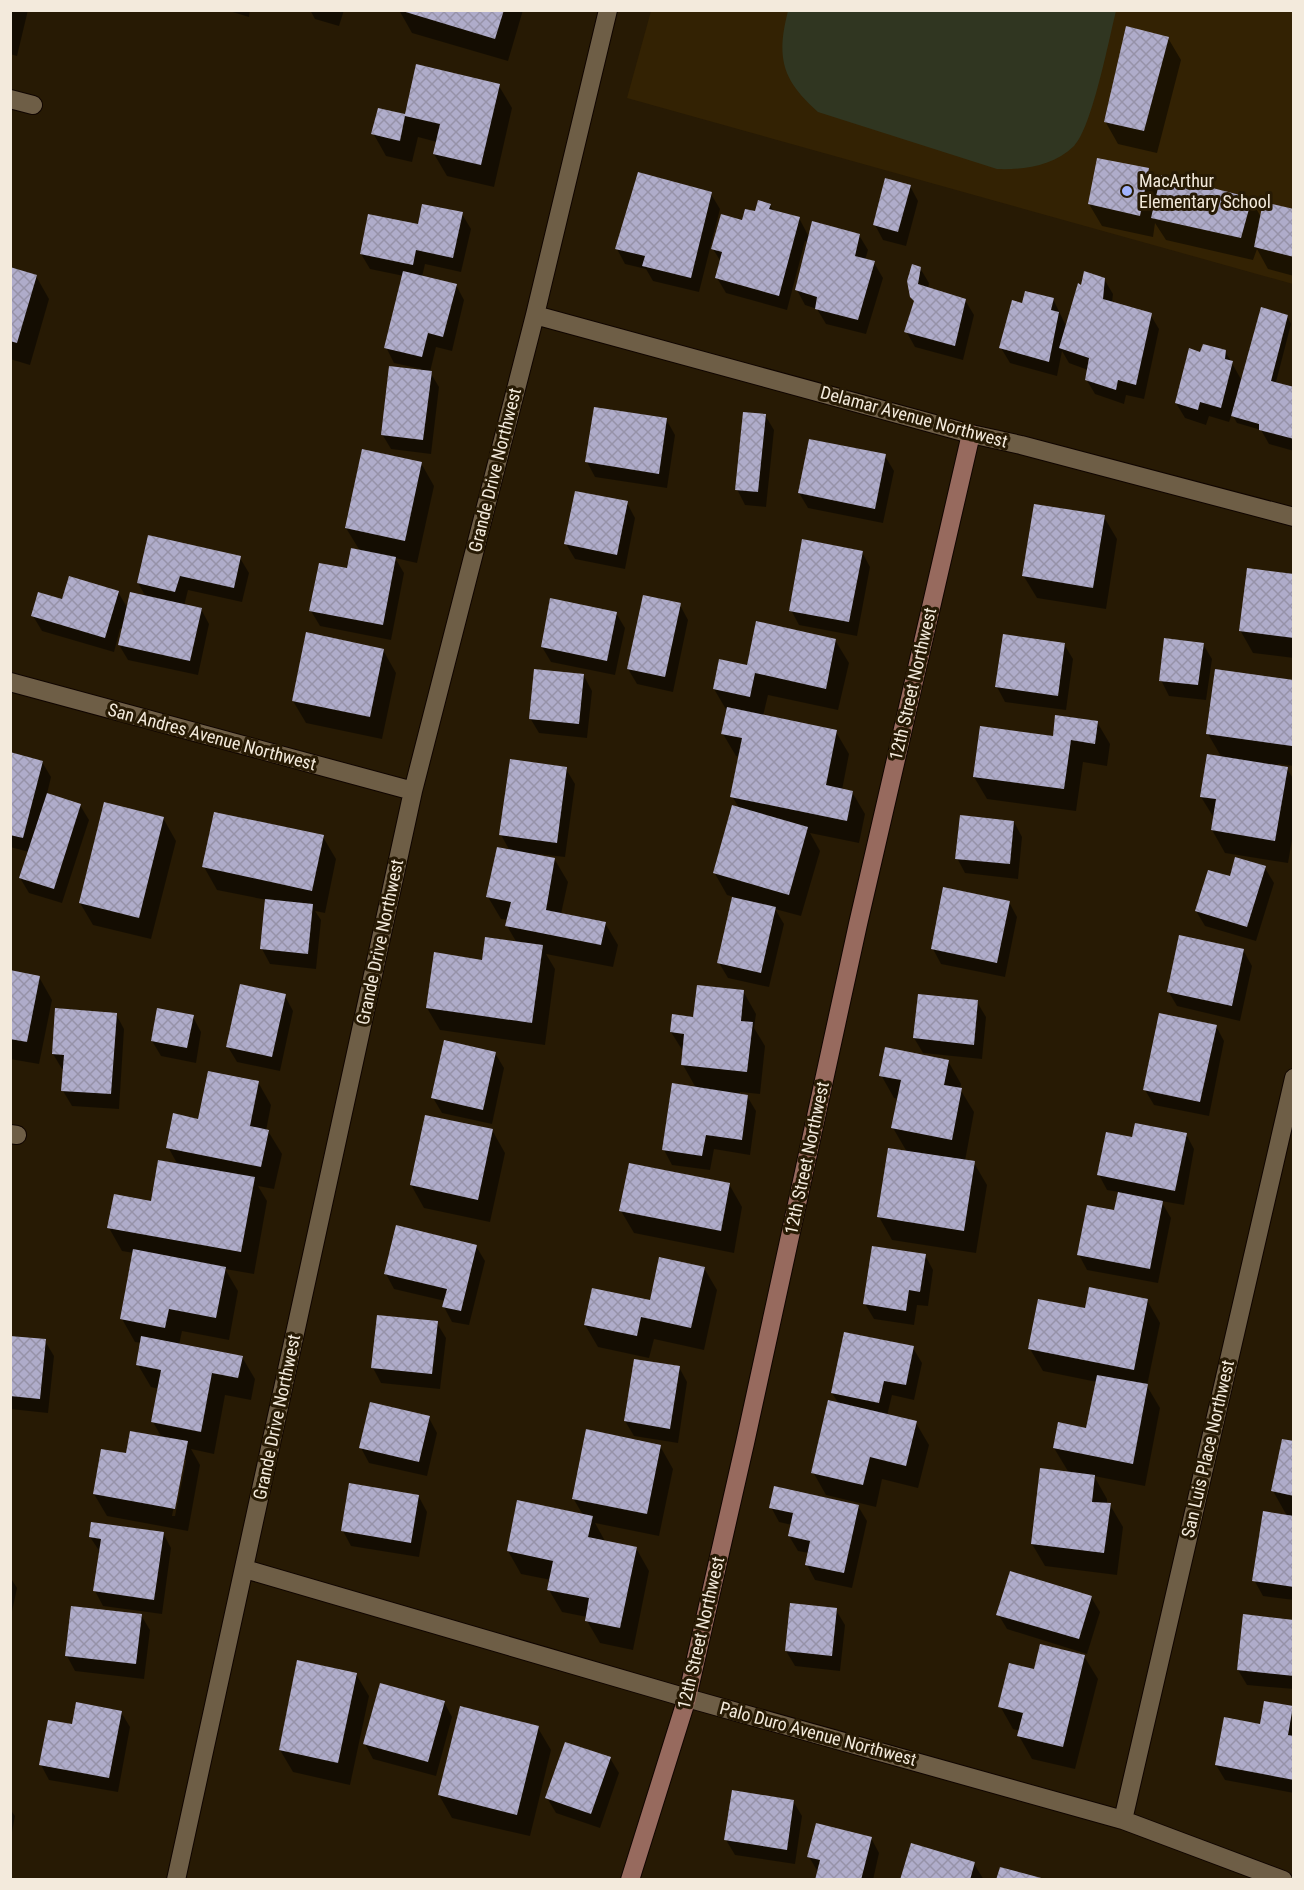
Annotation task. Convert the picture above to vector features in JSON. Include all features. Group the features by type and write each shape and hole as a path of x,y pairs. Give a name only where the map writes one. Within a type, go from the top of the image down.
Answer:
{"street":[{"name":"Grande Drive Northwest","path":"176,1880 413,791 535,315 608,10"},
{"path":"10,99 33,105"},
{"name":"Delamar Avenue Northwest","path":"535,315 970,434 1021,445 1293,517"},
{"name":"12th Street Northwest","path":"630,1880 687,1698 858,924 970,434"},
{"name":"San Andres Avenue Northwest","path":"10,682 413,791"},
{"name":"San Luis Place Northwest","path":"1122,1820 1293,1078"},
{"name":"Palo Duro Avenue Northwest","path":"245,1569 687,1698 1122,1820 1283,1880"}],"shaded area":[{"name":"MacArthur Elementary School","path":"651,11 1293,11 1293,284 627,98"}],"green space":[{"path":"788,10 1116,11 1093,103 1081,136 1074,146 1057,158 1038,165 997,169 818,112 796,89 785,67 783,42"}],"building":[{"path":"399,10 504,10 495,39"},
{"path":"1126,26 1169,37 1144,131 1104,122"},
{"path":"416,64 500,84 481,165 433,154 440,124 405,116 400,141 371,134 378,108 405,114"},
{"path":"1097,158 1149,168 1140,216 1088,204"},
{"path":"638,172 712,192 691,278 642,266 645,256 615,249"},
{"path":"1161,175 1252,198 1241,238 1151,218"},
{"path":"885,178 911,185 898,232 873,225"},
{"path":"758,200 771,204 769,209 800,217 779,296 715,278 722,252 711,249 721,214 742,220 745,209 755,211"},
{"path":"1263,202 1294,209 1294,257 1254,247"},
{"path":"422,204 463,212 453,258 416,250 413,265 360,254 368,214 418,224"},
{"path":"812,221 860,234 855,256 875,261 858,320 815,309 817,297 795,290"},
{"path":"912,264 921,267 918,284 966,299 955,346 904,332 914,301 910,297 907,281"},
{"path":"10,267 37,275 17,343 10,341"},
{"path":"403,271 457,284 443,337 428,333 422,357 384,348"},
{"path":"1084,271 1105,278 1103,299 1152,313 1136,385 1118,380 1116,390 1085,380 1089,358 1059,348 1078,283 1081,285"},
{"path":"1025,291 1054,298 1051,310 1059,312 1049,362 999,348 1012,300 1022,303"},
{"path":"1261,307 1288,315 1271,381 1294,387 1294,439 1259,430 1259,424 1231,416"},
{"path":"1203,344 1226,350 1225,359 1233,361 1221,408 1200,402 1198,410 1175,403 1189,348 1200,352"},
{"path":"389,366 432,371 423,440 381,435"},
{"path":"594,407 667,418 659,474 585,462"},
{"path":"743,412 766,414 758,492 735,490"},
{"path":"809,439 886,454 875,509 798,493"},
{"path":"362,449 422,462 405,541 345,528"},
{"path":"575,491 628,501 617,555 564,544"},
{"path":"1034,504 1105,515 1093,588 1022,576"},
{"path":"148,535 241,556 234,588 180,576 175,592 137,583"},
{"path":"802,539 863,551 849,622 789,611"},
{"path":"351,548 396,557 383,625 309,611 319,563 347,568"},
{"path":"1247,568 1294,574 1294,638 1239,631"},
{"path":"69,576 119,591 105,638 31,616 38,592 62,599"},
{"path":"130,592 202,608 190,661 118,645"},
{"path":"643,595 681,603 665,677 627,669"},
{"path":"550,598 617,612 607,661 541,647"},
{"path":"756,621 836,639 826,689 755,673 750,697 713,689 719,659 747,665"},
{"path":"306,632 384,649 370,717 292,701"},
{"path":"1003,634 1065,643 1058,696 995,687"},
{"path":"1164,638 1204,643 1198,685 1159,681"},
{"path":"534,669 584,674 579,724 529,719"},
{"path":"1215,669 1294,680 1292,746 1206,734"},
{"path":"727,707 837,730 826,785 853,791 847,821 730,797 742,738 721,734"},
{"path":"1055,715 1098,721 1095,744 1071,740 1064,789 973,777 980,726 1053,736"},
{"path":"10,752 43,761 23,838 10,835"},
{"path":"1207,754 1288,767 1275,841 1211,830 1216,799 1200,797"},
{"path":"510,759 567,767 557,843 499,835"},
{"path":"47,793 81,804 54,889 19,878"},
{"path":"104,802 164,817 139,918 79,903"},
{"path":"732,805 808,827 789,895 713,873"},
{"path":"214,812 324,835 312,891 202,867"},
{"path":"960,815 1014,821 1010,864 955,859"},
{"path":"497,847 555,858 546,910 606,922 601,945 505,926 511,902 486,897"},
{"path":"1235,857 1266,866 1247,927 1195,911 1208,870 1230,876"},
{"path":"943,887 1010,901 997,963 931,949"},
{"path":"732,897 776,907 761,973 717,963"},
{"path":"265,899 313,904 308,954 260,949"},
{"path":"1179,935 1244,949 1232,1006 1167,992"},
{"path":"485,937 543,945 532,1023 426,1008 434,952 482,960"},
{"path":"10,970 40,976 27,1042 10,1039"},
{"path":"240,984 286,994 272,1057 226,1047"},
{"path":"697,985 744,990 741,1021 753,1022 747,1072 681,1065 684,1034 670,1032 672,1014 693,1017"},
{"path":"918,994 978,1000 974,1045 913,1038"},
{"path":"55,1008 117,1013 111,1094 61,1091 64,1055 52,1054"},
{"path":"157,1008 194,1015 187,1048 151,1041"},
{"path":"1159,1013 1217,1025 1200,1102 1143,1090"},
{"path":"444,1040 496,1052 483,1110 431,1098"},
{"path":"885,1047 949,1060 944,1085 962,1088 952,1140 891,1128 901,1080 879,1076"},
{"path":"208,1071 259,1081 250,1126 269,1130 261,1167 166,1148 173,1113 198,1119"},
{"path":"672,1083 748,1095 742,1140 706,1135 702,1156 662,1150"},
{"path":"425,1115 493,1129 478,1200 410,1185"},
{"path":"1135,1123 1187,1133 1175,1191 1097,1175 1106,1132 1132,1137"},
{"path":"888,1148 975,1161 964,1231 877,1217"},
{"path":"158,1160 255,1177 241,1252 107,1228 114,1194 151,1201"},
{"path":"629,1163 730,1183 721,1231 619,1211"},
{"path":"1118,1192 1163,1201 1150,1269 1077,1255 1087,1205 1114,1210"},
{"path":"396,1225 477,1245 461,1311 442,1307 447,1289 384,1274"},
{"path":"872,1246 926,1254 920,1292 909,1290 906,1311 863,1304"},
{"path":"133,1249 226,1267 216,1318 169,1309 165,1328 120,1319"},
{"path":"659,1257 705,1267 691,1328 641,1317 637,1336 584,1325 592,1288 650,1300"},
{"path":"1089,1287 1148,1299 1134,1370 1028,1349 1038,1299 1085,1308"},
{"path":"377,1315 438,1321 432,1374 371,1368"},
{"path":"844,1332 914,1346 906,1385 884,1381 879,1403 831,1393"},
{"path":"10,1336 46,1339 40,1399 10,1396"},
{"path":"141,1336 243,1356 238,1378 212,1373 201,1432 151,1422 161,1370 136,1365"},
{"path":"634,1359 680,1366 670,1429 624,1421"},
{"path":"1097,1375 1148,1384 1133,1464 1053,1448 1058,1422 1086,1428"},
{"path":"828,1400 917,1421 906,1466 870,1457 863,1485 811,1473"},
{"path":"370,1402 430,1416 419,1462 359,1448"},
{"path":"586,1429 661,1445 647,1514 572,1499"},
{"path":"130,1431 188,1441 175,1509 93,1494 101,1449 126,1453"},
{"path":"1282,1439 1294,1441 1294,1496 1271,1491"},
{"path":"1040,1468 1095,1475 1092,1502 1111,1503 1104,1553 1031,1544"},
{"path":"349,1483 419,1495 411,1543 341,1531"},
{"path":"774,1486 859,1505 844,1573 805,1565 810,1541 788,1536 793,1513 769,1508"},
{"path":"517,1500 593,1516 588,1537 637,1547 620,1628 585,1621 589,1598 547,1590 553,1561 507,1551"},
{"path":"1263,1511 1294,1516 1294,1587 1252,1581"},
{"path":"91,1522 164,1532 154,1600 93,1591 101,1539 89,1537"},
{"path":"1010,1571 1092,1596 1079,1639 996,1615"},
{"path":"790,1603 837,1608 832,1656 785,1651"},
{"path":"71,1606 142,1614 136,1664 65,1656"},
{"path":"1243,1614 1294,1620 1294,1676 1237,1670"},
{"path":"1040,1644 1085,1655 1063,1747 1017,1736 1023,1713 998,1707 1009,1663 1034,1669"},
{"path":"297,1660 357,1673 338,1763 279,1750"},
{"path":"380,1683 445,1701 428,1762 363,1744"},
{"path":"1264,1701 1293,1706 1288,1735 1294,1736 1294,1780 1215,1765 1224,1717 1260,1724"},
{"path":"76,1702 122,1711 109,1778 39,1765 48,1720 72,1724"},
{"path":"460,1706 539,1726 517,1815 438,1795"},
{"path":"565,1742 611,1757 591,1814 545,1798"},
{"path":"732,1790 794,1800 787,1850 724,1840"},
{"path":"816,1823 872,1837 861,1880 815,1880 820,1860 807,1857"},
{"path":"911,1843 975,1862 970,1880 900,1880"},
{"path":"1000,1867 1045,1879 1045,1880 996,1880"}],"place":[{"name":"MacArthur Elementary School","path":"1127,191"}]}
